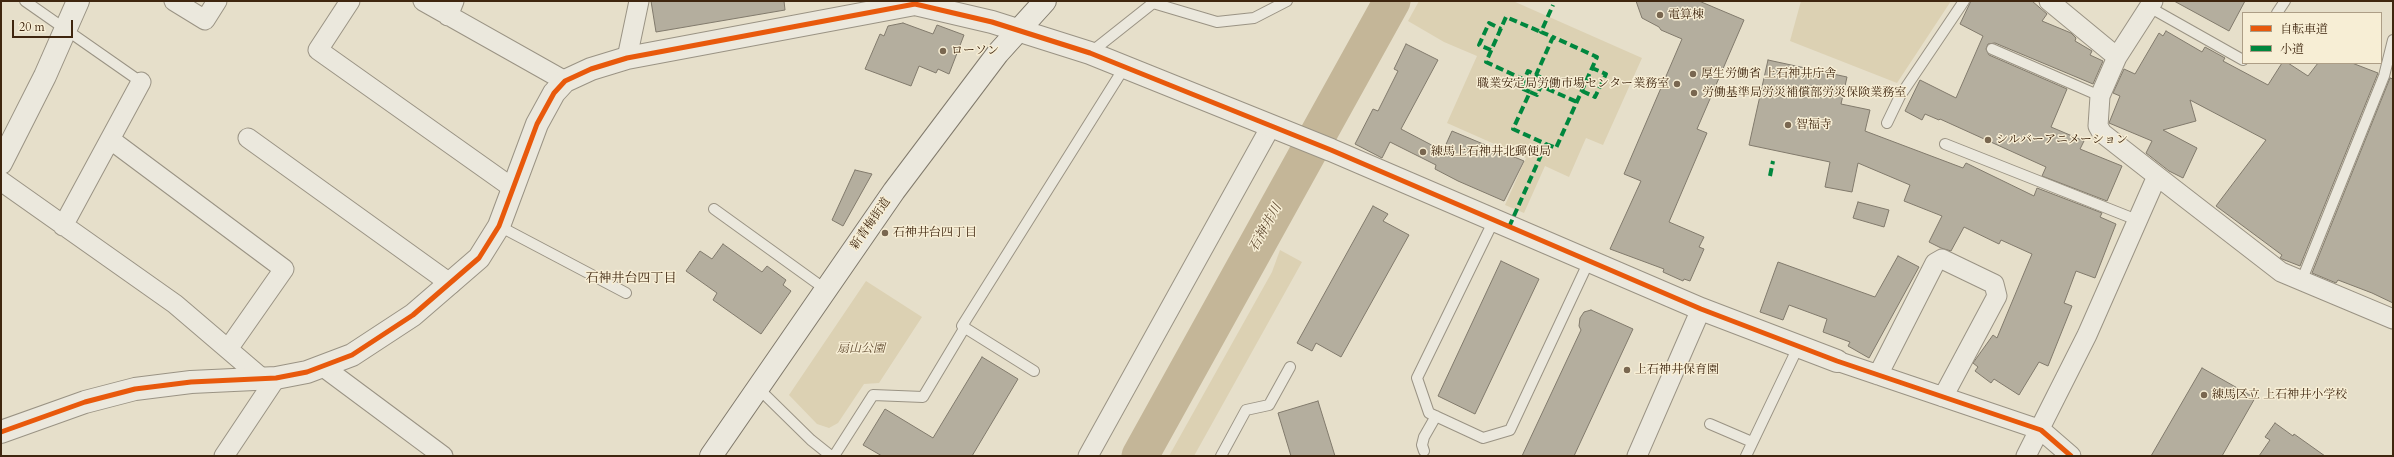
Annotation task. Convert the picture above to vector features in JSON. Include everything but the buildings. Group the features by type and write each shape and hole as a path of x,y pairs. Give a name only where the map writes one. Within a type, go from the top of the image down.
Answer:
{"street":[{"path":"1,163 45,76 78,1"},
{"path":"174,1 205,20 217,1"},
{"path":"350,1 318,50 514,189"},
{"path":"423,1 451,9 565,81"},
{"path":"627,58 639,1"},
{"name":"新青梅街道","path":"711,456 894,191 1018,29 1045,1"},
{"path":"2049,1 2117,57"},
{"path":"1,432 85,402 136,389 191,382 270,379 307,372 352,355 413,315 451,284 478,258 499,226 537,124 554,93 565,81 591,69 627,58 915,4 1018,29 1090,53 1124,68 1294,135 1701,309 1799,345 1837,361 2041,430 2071,456"},
{"path":"2151,4 2117,57 2100,96 2098,126 2102,133 2281,272 2301,282 2393,319"},
{"path":"63,226 111,140 141,82"},
{"path":"1088,456 1270,126"},
{"path":"248,138 451,284"},
{"path":"111,140 284,269 228,349"},
{"path":"2026,456 2041,430 2087,335 2157,176"},
{"path":"1,181 175,304 228,349 270,379"},
{"path":"1878,375 1935,262 1942,259 1994,284 1997,296 1943,397"},
{"path":"1637,456 1701,309"},
{"path":"322,366 443,456"},
{"path":"224,456 270,379"}],"lane":[{"path":"25,1 141,82"},
{"path":"1090,53 1153,3 1217,22 1254,18 1288,1"},
{"path":"1887,123 1900,96 1964,1"},
{"path":"2278,12 2285,1"},
{"path":"2151,4 2242,59"},
{"path":"2301,282 2384,76 2393,40"},
{"path":"1992,49 2100,96"},
{"path":"1034,372 962,326 1124,68"},
{"path":"1945,144 2137,220"},
{"path":"714,208 825,289"},
{"path":"1494,220 1416,378 1429,413 1483,438 1510,430 1589,261"},
{"path":"499,226 626,293"},
{"path":"758,388 810,440 833,456 873,395 923,397 965,327"},
{"path":"1746,456 1799,345"},
{"path":"1221,456 1246,410 1269,405 1290,368"},
{"path":"1424,451 1422,445 1424,437 1436,416"},
{"path":"1710,424 1752,442"}],"green space":[{"path":"1419,1 1513,1 1642,58 1603,145 1586,138 1569,177 1545,166 1524,213 1505,205 1526,158 1447,123 1477,56 1444,42 1408,21"},
{"path":"1801,1 1951,1 1897,83 1790,41"},
{"path":"1280,250 1302,262 1194,456 1169,456 1272,272"},
{"name":"扇山公園","path":"866,281 922,317 879,383 864,384 838,423 829,428 817,424 789,395"}],"waterway":[{"name":"石神井川","path":"1140,456 1392,1"}],"marked path":[{"path":"1509,227 1546,144 1513,129 1530,92 1521,88 1528,71 1536,75 1553,37 1541,32 1553,5"},
{"path":"1525,80 1486,62 1506,17 1541,32"},
{"path":"1491,50 1479,45 1489,23 1501,29"},
{"path":"1546,144 1556,148 1597,57 1553,37"},
{"path":"1582,91 1595,97 1606,74 1592,68"},
{"path":"1536,75 1544,79 1541,86"},
{"path":"1530,92 1537,95 1541,86 1577,102"},
{"path":"1770,176 1773,161"}],"cycle path":[{"path":"1,432 85,402 135,389 191,382 276,378 307,372 352,355 413,315 479,258 499,226 537,124 554,93 565,81 591,69 627,58 915,4 992,22 1090,53 1331,150 1701,309 1837,361 2041,430 2071,456"}],"place":[{"name":"電算棟","path":"1660,15"},
{"name":"ローソン","path":"943,51"},
{"name":"厚生労働省 上石神井庁舎","path":"1693,74"},
{"name":"職業安定局労働市場センター業務室","path":"1677,84"},
{"name":"労働基準局労災補償部労災保険業務室","path":"1694,93"},
{"name":"智福寺","path":"1788,125"},
{"name":"シルバーアニメーション","path":"1988,140"},
{"name":"練馬上石神井北郵便局","path":"1423,152"},
{"name":"石神井台四丁目","path":"885,233"},
{"name":"上石神井保育園","path":"1627,370"},
{"name":"練馬区立 上石神井小学校","path":"2204,395"}],"district":[{"name":"石神井台四丁目","path":"631,279"}]}
